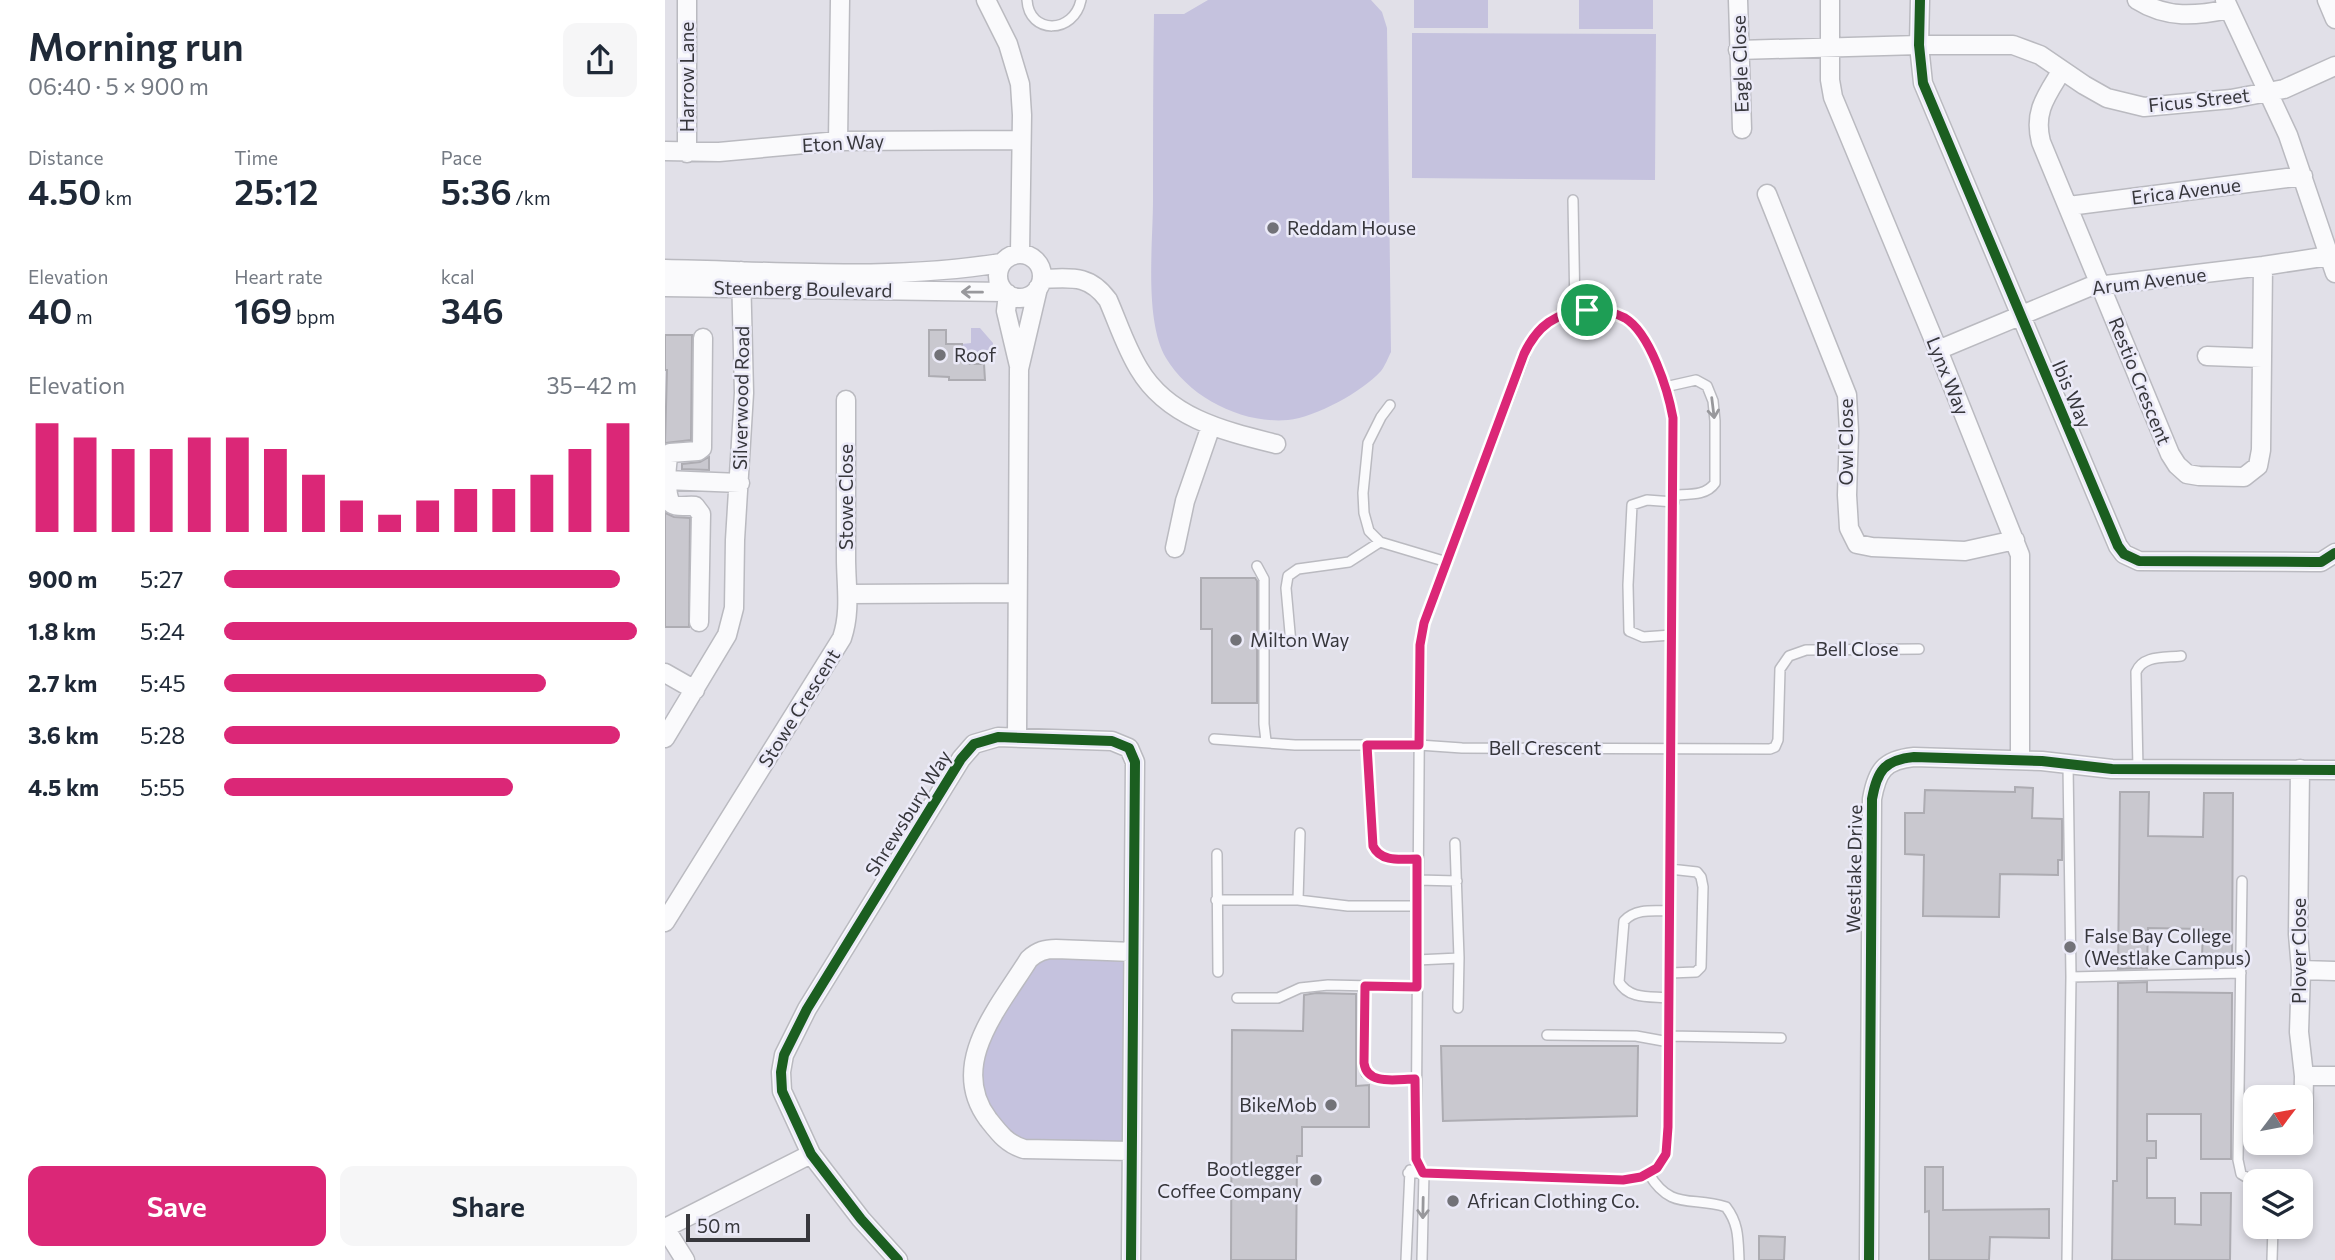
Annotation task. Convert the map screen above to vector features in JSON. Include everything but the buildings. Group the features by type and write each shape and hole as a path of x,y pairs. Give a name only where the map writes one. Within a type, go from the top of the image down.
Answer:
{"street":[{"name":"Harrow Lane","path":"687,0 687,153"},
{"path":"838,141 840,0"},
{"path":"986,0 1016,64 1020,84 1020,253"},
{"name":"Eagle Close","path":"1738,0 1742,129"},
{"name":"Lynx Way","path":"1830,0 1830,80 1839,115 2015,540 2021,570 2020,760"},
{"name":"Ibis Way","path":"1920,0 1919,45 1923,83 2112,535 2125,554 2139,561 2161,562 2321,562 2335,553"},
{"path":"2137,0 2153,10 2177,16 2205,14 2227,5 2288,135 2335,274"},
{"path":"2326,0 2335,19"},
{"name":"Ficus Street","path":"1738,50 2013,45 2040,55 2107,98 2144,107 2231,99 2284,89 2335,66"},
{"name":"Restio Crescent","path":"2063,69 2041,109 2037,127 2041,142 2170,454 2187,474 2244,477 2258,466 2261,450 2263,266"},
{"name":"Eton Way","path":"665,151 719,152 838,141 1021,140"},
{"name":"Erica Avenue","path":"2069,206 2303,176"},
{"name":"Owl Close","path":"1767,194 1847,395 1847,516 1853,540 1857,544 1872,547 1965,551 2015,540"},
{"path":"1017,737 1019,369 1006,311 1006,293 998,278 1001,263 1020,253 1034,258 1042,271 1019,369"},
{"name":"Arum Avenue","path":"1938,350 2077,291 2101,285 2329,256"},
{"name":"Steenberg Boulevard","path":"665,287 808,274 941,271 1001,263"},
{"name":"Steenberg Boulevard","path":"665,269 741,279 905,290 1006,293"},
{"path":"905,272 905,290"},
{"path":"1006,293 1018,298 1026,297 1040,283 1076,278 1096,286 1108,300 1133,359 1144,376 1171,404 1195,420 1276,444"},
{"name":"Silverwood Road","path":"665,738 727,635 735,598 735,540 744,393 741,279"},
{"path":"699,622 701,514 695,506 675,506 669,501 665,480 666,459 670,453 698,452 702,448 703,338"},
{"path":"2207,356 2262,358"},
{"name":"Stowe Close","path":"846,400 846,565 849,594"},
{"path":"1175,548 1185,501 1211,426"},
{"path":"665,480 740,483"},
{"path":"849,594 1017,593"},
{"name":"Stowe Crescent","path":"665,922 842,638 849,594"},
{"path":"665,673 695,690"},
{"name":"Shrewsbury Way","path":"898,1260 861,1219 811,1154 793,1120 780,1081 784,1055 807,1009 968,750 987,738 1017,737 1112,741 1131,751 1136,769 1131,1260"},
{"name":"Westlake Drive","path":"1869,1260 1871,850 1875,782 1885,765 1903,758 2020,760 2138,769 2335,770"},
{"name":"Plover Close","path":"2300,769 2298,934 2301,971 2298,1032 2304,1085"},
{"path":"1132,1151 1024,1149 1008,1143 978,1102 974,1087 974,1066 979,1040 1029,959 1035,954 1046,949 1133,952"},
{"path":"2301,971 2335,971"},
{"path":"2304,1076 2335,1076"},
{"path":"685,1260 665,1228 811,1154"}],"lane":[{"path":"1027,0 1032,17 1043,24 1056,27 1068,23 1078,13 1081,0"},
{"path":"1573,200 1575,310"},
{"path":"1408,1173 1423,1173 1623,1180 1649,1174 1657,1168 1666,1154 1674,425 1665,387 1650,348 1626,319 1599,310 1575,310 1559,315 1545,324 1529,344 1424,623 1420,645 1415,1079 1416,1159 1423,1173 1422,1260"},
{"path":"1665,387 1696,380 1707,386 1713,401 1715,483 1709,491 1674,499 1647,500 1632,505 1629,631 1643,637 1672,635"},
{"path":"1390,405 1368,443 1364,513 1369,531 1380,542 1447,562"},
{"path":"1291,644 1288,576 1298,569 1336,566 1349,562 1380,542"},
{"path":"1257,566 1264,579 1266,741"},
{"name":"Bell Close","path":"1778,731 1779,675 1782,664 1794,653 1817,649 1919,649"},
{"path":"2138,769 2138,665 2148,660 2181,656"},
{"name":"Bell Crescent","path":"1214,739 1295,745 1770,749 1777,744 1778,731"},
{"path":"1367,745 1373,846 1376,852 1385,858 1417,859"},
{"path":"2067,1260 2071,977 2068,765"},
{"path":"1299,900 1300,833"},
{"path":"1455,843 1458,1008"},
{"path":"1217,854 1218,972"},
{"path":"1670,869 1697,872 1702,877 1703,887 1701,967 1696,972 1670,973"},
{"path":"1418,880 1457,881"},
{"path":"2242,881 2238,1160 2243,1176"},
{"path":"1216,900 1299,900 1339,905 1417,906"},
{"path":"1669,998 1629,994 1619,982 1624,921 1639,912 1670,911"},
{"path":"1417,960 1459,958"},
{"path":"2071,977 2241,973"},
{"path":"1365,986 1366,1073 1378,1079 1415,1079"},
{"path":"1237,998 1278,998 1308,987 1417,987"},
{"path":"1547,1035 1669,1039 1781,1038"},
{"path":"1406,1260 1408,1173 1416,1159"},
{"path":"1649,1174 1655,1185 1670,1198 1726,1207 1736,1221 1739,1260"},
{"path":"2272,1260 2273,1239"}],"shaded area":[{"path":"1208,0 1371,0 1382,12 1387,28 1391,352 1381,371 1362,387 1325,409 1299,418 1253,418 1219,406 1189,385 1176,372 1159,342 1151,281 1154,14 1184,14"},
{"path":"1414,0 1488,0 1488,28 1414,28"},
{"path":"1579,0 1653,0 1653,29 1579,29"},
{"path":"1412,33 1656,34 1655,180 1412,178"},
{"path":"971,328 980,328 993,343 993,359 970,359 962,356 962,344 971,343"},
{"path":"1133,952 1132,1151 1016,1146 974,1087 974,1066 1029,959"}],"cycle path":[{"path":"1920,0 1919,45 1923,83 2118,546 2124,554 2139,561 2321,562 2335,553"},
{"path":"898,1260 861,1219 811,1154 782,1091 784,1055 807,1009 961,759 974,744 998,737 1112,741 1129,748 1135,762 1131,1260"},
{"path":"1869,1260 1872,799 1876,781 1884,769 1895,761 1914,757 2042,761 2112,769 2335,770"}],"place":[{"name":"Reddam House","path":"1273,228"},
{"name":"Roof","path":"940,355"},
{"name":"Milton Way","path":"1236,640"},
{"name":"False Bay College (Westlake Campus)","path":"2070,947"},
{"name":"BikeMob","path":"1331,1105"},
{"name":"Bootlegger Coffee Company","path":"1316,1180"},
{"name":"African Clothing Co.","path":"1453,1201"}],"route":[{"path":"1575,310 1587,310 1614,314 1632,324 1650,348 1671,405 1674,425 1666,1154 1657,1168 1649,1174 1623,1180 1423,1173 1416,1159 1415,1079 1378,1079 1366,1073 1364,1063 1365,986 1417,987 1417,859 1385,858 1376,852 1373,846 1367,745 1419,745 1420,645 1424,623 1524,354 1534,335 1545,324 1559,315 1575,310"}]}
